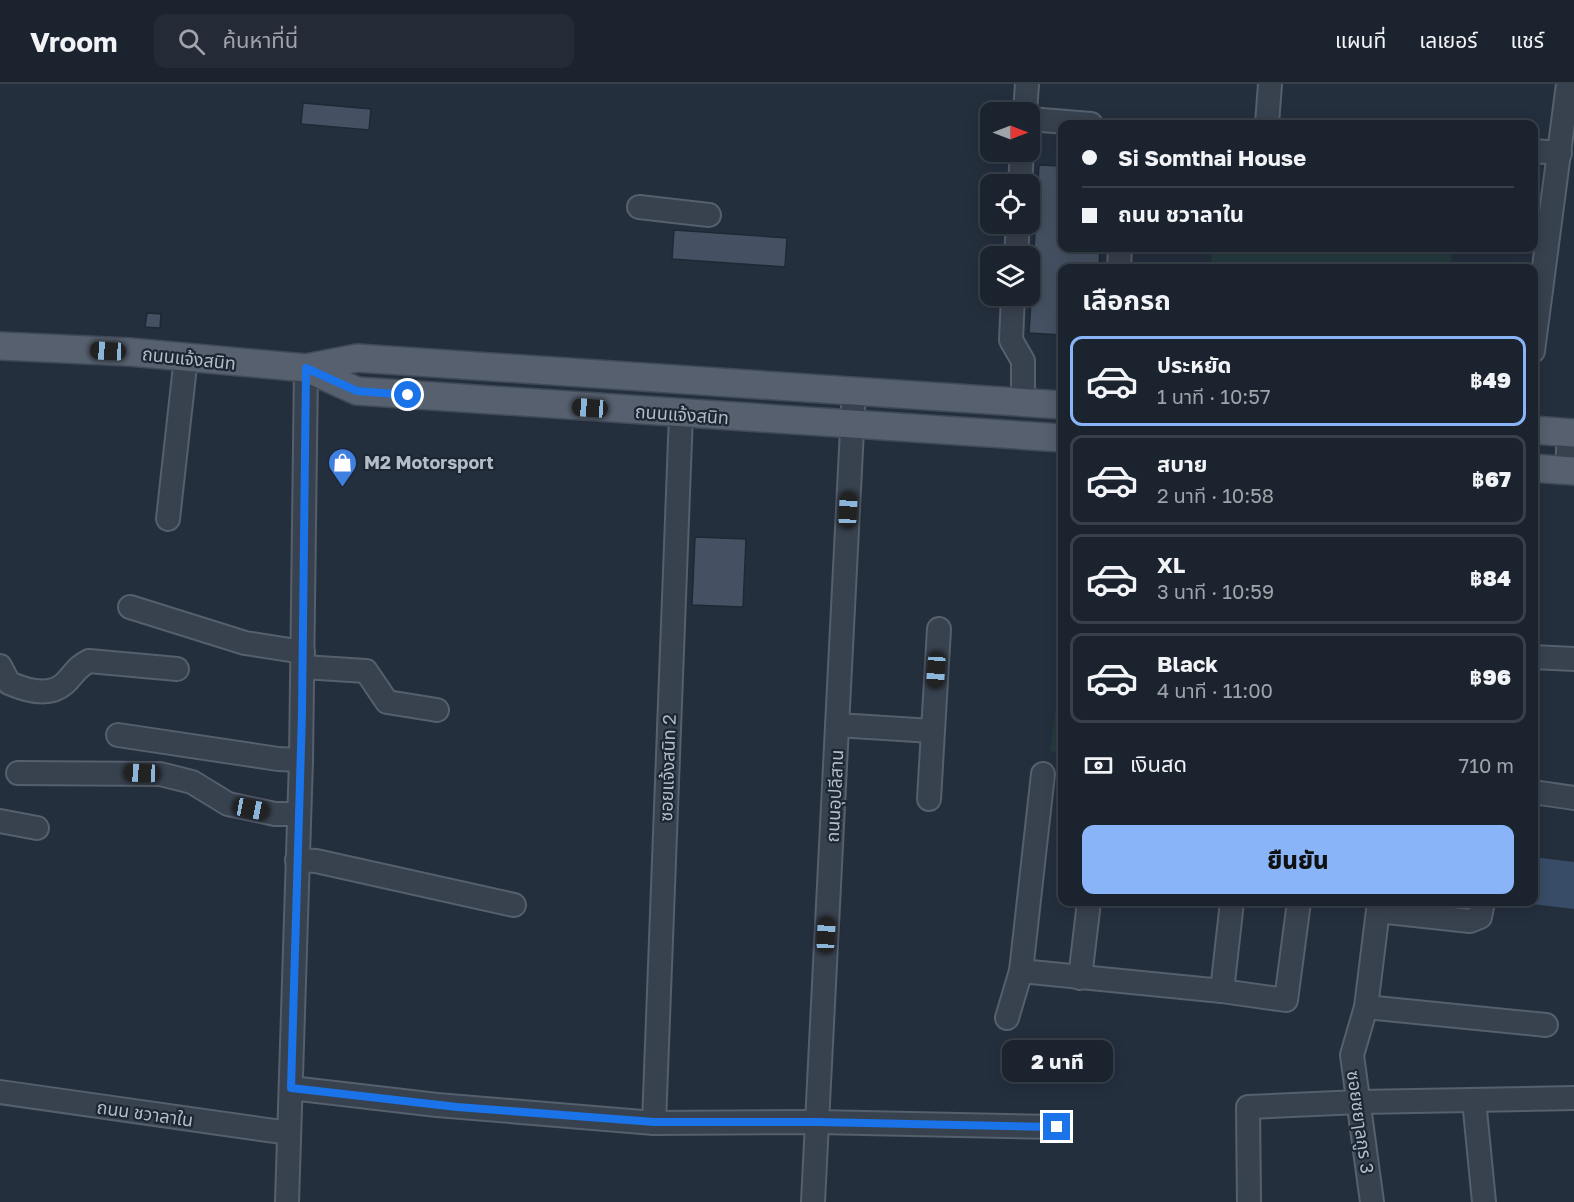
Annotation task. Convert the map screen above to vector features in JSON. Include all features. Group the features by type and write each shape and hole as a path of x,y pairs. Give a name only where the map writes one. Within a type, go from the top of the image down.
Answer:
{"main road":[{"name":"ถนนแจ้งสนิท","path":"0,346 186,357 306,368 357,358 1058,405"},
{"name":"ถนนแจ้งสนิท","path":"306,368 357,391 1058,438"},
{"path":"1538,430 1571,433"},
{"path":"1538,468 1571,470"}],"street":[{"path":"1025,102 1027,84"},
{"path":"1267,120 1270,84"},
{"path":"1538,314 1568,84"},
{"path":"1040,120 1058,121"},
{"path":"1538,151 1560,153"},
{"path":"639,207 708,215"},
{"path":"1013,306 1011,340 1023,361 1023,403"},
{"path":"168,519 186,357"},
{"path":"287,1202 301,760 306,368"},
{"name":"ถนนอุปลีสาน","path":"813,1202 854,390"},
{"name":"ซอยแจ้งสนิท 2","path":"654,1122 681,414"},
{"path":"1571,433 1571,470"},
{"path":"130,607 303,660 366,671 387,702 437,710"},
{"path":"929,800 939,629"},
{"path":"1538,657 1574,659"},
{"path":"0,666 9,683 27,690 51,690 64,685 77,668 89,661 177,669"},
{"path":"837,725 932,731"},
{"path":"118,735 278,759 301,760"},
{"path":"18,773 160,774 192,782 228,804 275,814 299,814"},
{"path":"1007,1018 1021,971 1044,774"},
{"path":"1538,793 1574,798"},
{"path":"0,821 37,828"},
{"path":"297,860 316,861 514,905"},
{"path":"1080,978 1089,906"},
{"path":"1222,991 1232,906"},
{"path":"1021,971 1222,991 1286,1000 1298,906"},
{"path":"1378,906 1470,921 1480,917 1482,906"},
{"name":"ซอยซยๅลกูร 3","path":"1372,1202 1352,1055 1366,1007 1378,906"},
{"path":"1366,1007 1546,1025"},
{"path":"291,1088 437,1105 654,1122 817,1122 1057,1127"},
{"name":"ถนน ชวาลาใน","path":"0,1092 289,1133"},
{"path":"1249,1202 1248,1107 1359,1102 1574,1098"},
{"path":"1474,1100 1484,1202"}],"green space":[{"path":"1212,252 1452,252 1451,264 1211,264"},
{"path":"1058,692 1058,752 1050,751"}],"water":[{"path":"1538,858 1574,862 1574,909 1538,905"}],"building":[{"path":"303,103 371,109 369,130 301,124"},
{"path":"1039,165 1058,166 1058,252 1100,252 1099,264 1058,264 1058,335 1029,333 1031,306 1040,306 1040,246 1034,246 1035,234 1040,234"},
{"path":"674,230 787,238 785,267 672,259"},
{"path":"147,313 161,314 160,328 145,327"},
{"path":"695,537 746,539 743,607 692,605"}],"place":[{"name":"M2 Motorsport","path":"343,488"}],"route":[{"path":"408,395 357,391 306,368 302,713 291,1088 457,1107 654,1122 817,1122 1057,1127"}]}
